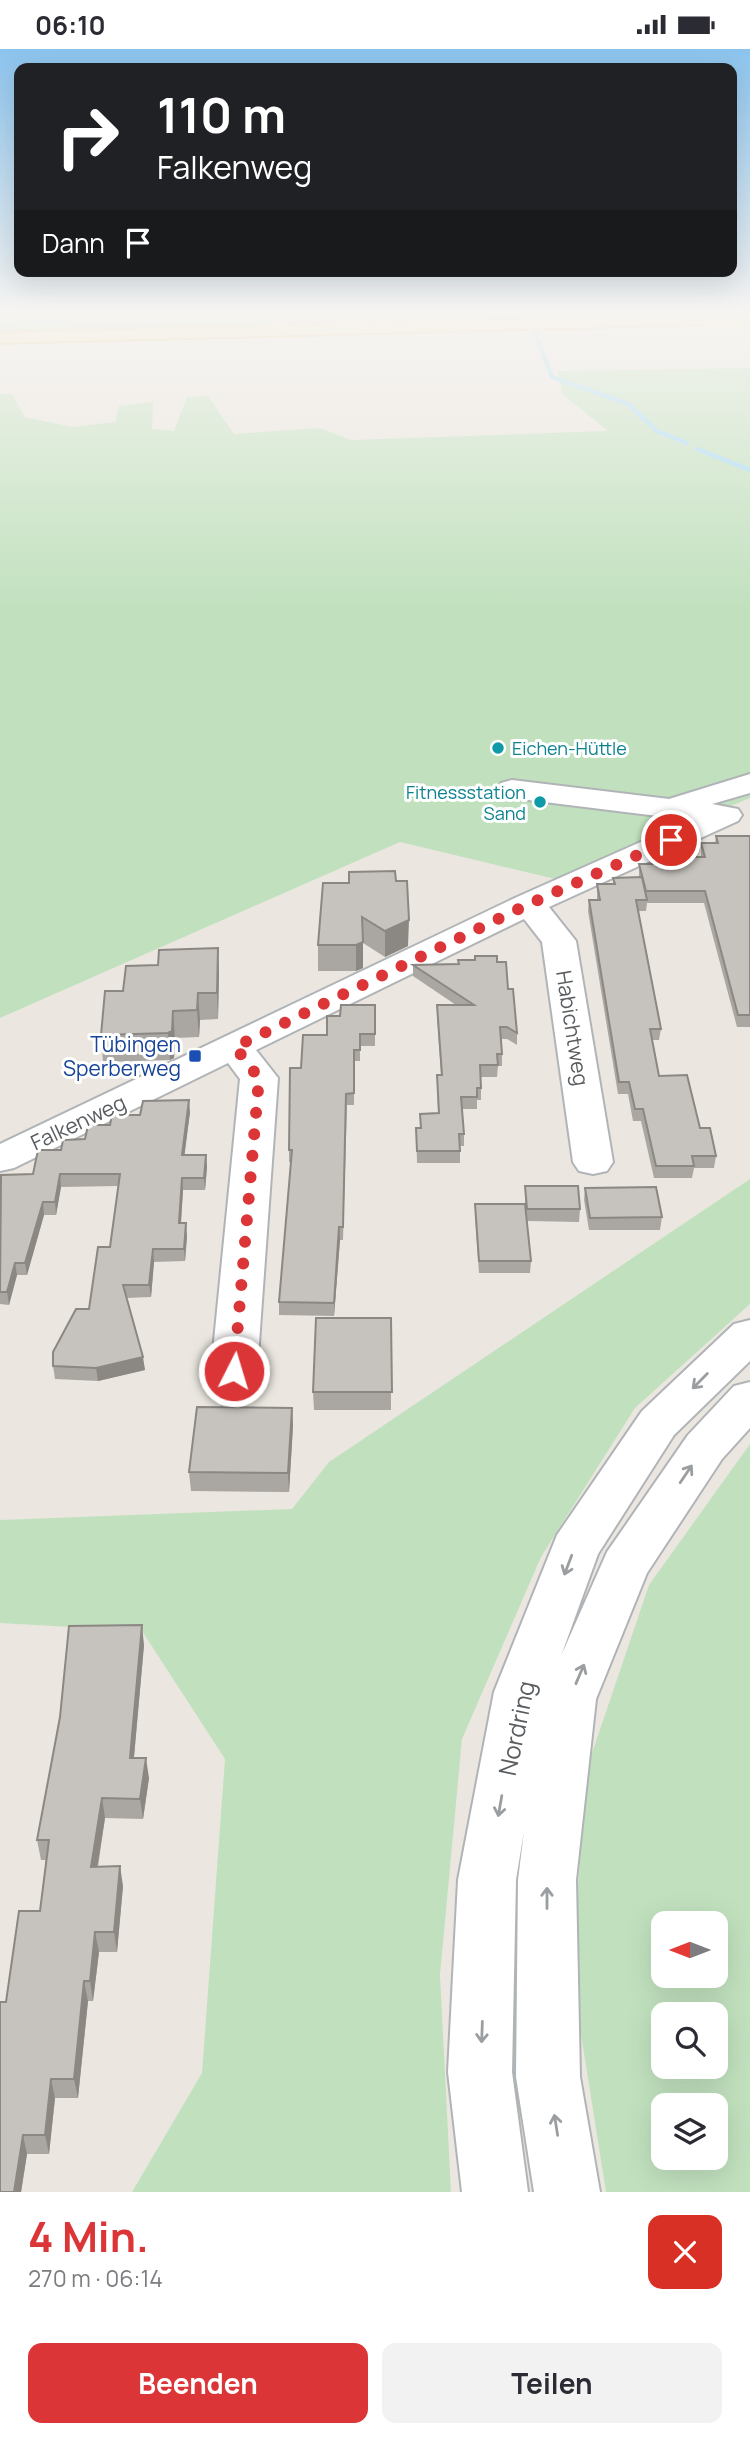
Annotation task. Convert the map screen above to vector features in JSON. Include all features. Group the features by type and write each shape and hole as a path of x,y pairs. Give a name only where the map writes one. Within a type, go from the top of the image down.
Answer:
{"street":[{"path":"666,809 750,783"},
{"path":"512,789 738,816"},
{"name":"Falkenweg","path":"14,1152 529,904 738,816"},
{"name":"Habichtweg","path":"529,904 559,941 593,1162"},
{"path":"234,1371 259,1078 235,1047"},
{"path":"14,1152 37,1105"},
{"name":"Nordring","path":"495,2192 480,2072 486,1880 521,1692 575,1549 658,1423 750,1335"},
{"name":"Nordring","path":"567,2192 548,2077 547,1880 569,1699 625,1566 705,1447 750,1398"}],"green space":[{"path":"0,410 21,410 25,417 72,427 115,422 118,410 153,410 152,429 174,431 182,410 218,410 234,434 320,428 351,440 608,431 582,410 750,410 750,798 555,879 400,842 0,1018"},
{"path":"750,1179 750,1304 635,1408 541,1557 462,1739 440,1975 451,2192 132,2192 202,2073 225,1759 142,1631 0,1623 0,1520 292,1509 329,1462"},
{"path":"750,1444 750,2192 606,2192 571,1971 588,1765 649,1585"}],"building":[{"path":"716,836 750,836 750,1015 738,1015 705,891 646,891 639,864 657,864 655,857 705,857 701,843 718,843"},
{"path":"395,871 396,881 407,881 409,920 385,931 362,917 363,942 356,945 318,945 323,883 349,883 349,872"},
{"path":"642,877 647,900 636,900 661,1029 650,1029 659,1076 687,1075 700,1128 710,1128 716,1156 692,1156 694,1166 656,1166 643,1109 635,1109 629,1082 619,1082 589,900 600,900 597,884 615,884 613,878"},
{"path":"218,948 217,993 198,993 197,1010 173,1011 172,1031 101,1035 105,991 123,991 126,966 158,965 159,950"},
{"path":"475,956 497,956 497,962 506,962 508,989 513,989 517,1033 507,1027 500,1027 502,1054 497,1054 498,1065 480,1065 481,1088 477,1088 477,1097 461,1097 464,1134 459,1134 460,1151 417,1151 416,1128 421,1128 420,1114 439,1113 437,1075 442,1075 437,1005 474,1005 413,965 459,964 458,960 475,960"},
{"path":"341,1005 375,1005 375,1034 360,1034 360,1050 354,1050 354,1093 346,1094 343,1227 339,1227 334,1303 279,1302 292,1150 289,1150 290,1068 301,1068 303,1035 327,1035 327,1016 340,1016"},
{"path":"189,1100 182,1155 206,1155 204,1178 182,1178 179,1223 186,1223 184,1249 153,1249 149,1285 123,1285 143,1357 96,1368 53,1366 53,1352 76,1309 89,1309 98,1247 110,1247 120,1174 60,1174 55,1202 43,1202 25,1263 15,1263 7,1292 0,1292 1,1175 33,1174 38,1150 61,1150 63,1140 85,1139 88,1125 110,1125 112,1115 140,1115 143,1101"},
{"path":"525,1186 578,1186 580,1209 527,1209"},
{"path":"656,1187 662,1217 590,1218 585,1188"},
{"path":"475,1204 525,1204 531,1261 479,1261"},
{"path":"316,1318 391,1318 392,1392 313,1392"},
{"path":"197,1407 292,1408 288,1473 189,1472"},
{"path":"142,1625 130,1758 146,1758 140,1799 102,1798 91,1867 120,1866 114,1932 95,1932 90,1981 84,1981 74,2079 51,2079 45,2135 23,2135 14,2192 0,2192 0,2002 6,2002 19,1911 40,1911 49,1840 37,1840 60,1717 69,1626"}],"waterway":[{"path":"634,410 657,431 687,443"},
{"path":"697,449 750,470"}],"place":[{"name":"Eichen-Hüttle","path":"498,748"},
{"name":"Fitnessstation Sand","path":"540,802"},
{"name":"Tübingen Sperberweg","path":"195,1056"}],"route":[{"path":"234,1371 259,1078 235,1047 529,904 671,840"}]}
